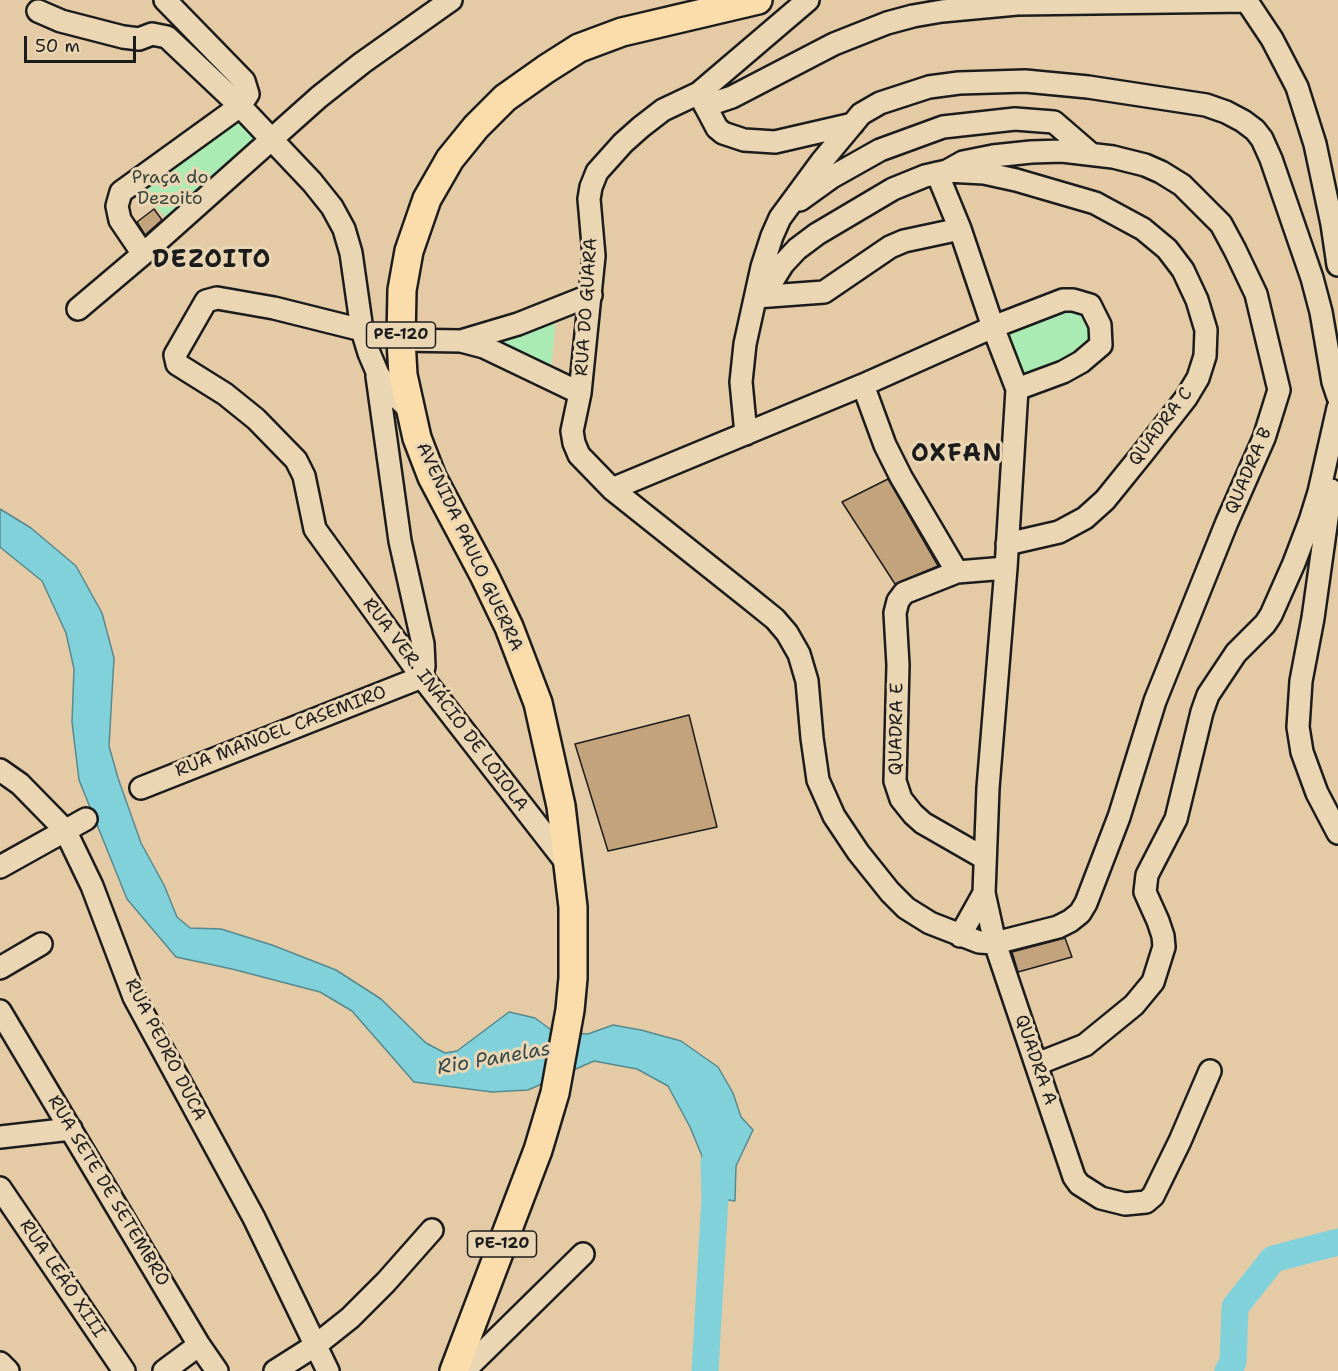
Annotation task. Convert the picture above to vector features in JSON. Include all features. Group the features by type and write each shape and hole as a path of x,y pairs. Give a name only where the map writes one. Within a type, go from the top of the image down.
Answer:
{"main road":[{"name":"AVENIDA PAULO GUERRA","path":"454,1371 549,1117 561,1067 570,1010 573,907 561,806 538,703 509,627 432,477 417,438 404,375 401,340 402,290 409,251 427,199 450,159 476,127 505,98 579,48 622,32 758,0"}],"street":[{"path":"143,254 120,220 117,206 121,192 240,106 248,94 244,81 165,0"},
{"path":"78,309 272,138 362,63 452,0"},
{"name":"RUA DO GUARA","path":"808,0 702,100 663,110 623,143 597,172 589,199 594,246 591,295 580,393 572,431 574,443 579,455 612,489 749,597 787,633 799,654 807,681 818,780 834,816 864,860 890,892 906,908 930,923 979,942 995,943"},
{"path":"853,124 783,140 744,140 723,134 717,128 702,100 732,97 834,44 887,23 913,16 1017,4 1246,0 1272,39 1298,87 1315,144 1338,265"},
{"path":"38,11 61,21 123,37 139,39 152,34 167,38 272,138 332,207 344,229 351,253 362,330 377,370 387,388 411,411"},
{"path":"746,434 741,382 745,344 759,297 772,236 787,209 822,161 861,114 880,103 929,87 959,83 1024,81 1088,87 1206,105 1226,112 1255,130 1262,139 1290,213 1321,312 1333,382 1338,397"},
{"path":"787,209 832,177 880,150 943,127 1015,119 1054,122 1091,154"},
{"name":"QUADRA B","path":"759,297 797,249 817,234 893,189 963,162 1041,151 1113,157 1161,172 1182,185 1221,224 1256,294 1280,390 1264,438 1227,522 1155,701 1119,817 1086,903 1080,913 1058,927 995,943"},
{"name":"QUADRA C","path":"942,172 968,171 995,175 1095,203 1143,229 1167,249 1183,270 1197,300 1206,330 1205,357 1198,378 1186,398 1111,492 1085,518 1059,532 1007,544"},
{"path":"612,489 863,385 993,327 1062,300 1073,300 1090,305 1100,325 1101,345 1063,372 1017,389 993,327 942,172"},
{"path":"759,297 824,292 890,247 904,241 960,229"},
{"path":"461,341 518,324 591,295"},
{"name":"RUA VER. INÁCIO DE LOIOLA","path":"362,330 306,315 217,298 206,301 175,355 177,364 225,394 256,419 287,449 300,467 315,530 422,677 569,867"},
{"path":"401,340 461,341 501,354 580,393"},
{"path":"377,370 400,541 423,644 422,677"},
{"path":"863,385 885,445 901,477 957,572 1006,568"},
{"name":"QUADRA A","path":"1017,389 984,858 984,893 995,943 1074,1177 1086,1190 1101,1198 1125,1204 1146,1202 1153,1196 1161,1182 1210,1071"},
{"path":"1037,1064 1085,1045 1134,1005 1154,982 1164,947 1158,921 1145,892 1147,875 1176,819 1208,695 1236,653 1265,624 1290,573 1319,492 1338,408"},
{"path":"1338,443 1313,618 1301,681 1298,727 1302,752 1317,793 1338,833"},
{"name":"QUADRA E","path":"957,572 904,593 898,600 895,780 901,799 912,814 923,823 984,858"},
{"name":"RUA MANOEL CASEMIRO","path":"141,788 422,677"},
{"name":"RUA PEDRO DUCA","path":"0,770 20,784 65,830 92,886 134,997 254,1218 328,1371"},
{"path":"0,867 86,819"},
{"path":"960,936 984,893"},
{"path":"0,968 41,944"},
{"name":"RUA SETE DE SETEMBRO","path":"0,1011 199,1345 217,1371"},
{"path":"0,1137 71,1129"},
{"name":"RUA LEÃO XIII","path":"0,1188 124,1371"},
{"path":"275,1371 316,1345 370,1299 432,1230"},
{"path":"464,1371 583,1254"},
{"path":"164,1371 199,1345"},
{"path":"0,1363 8,1371"}],"green space":[{"name":"Praça do Dezoito","path":"240,111 261,137 166,218 138,187"},
{"path":"1075,302 1094,343 1023,377 1002,330"},
{"path":"556,315 551,371 492,342"}],"water":[{"path":"0,509 31,528 76,566 102,613 114,658 109,746 141,843 164,885 177,917 190,928 221,929 272,945 336,970 381,999 426,1043 445,1053 457,1051 509,1012 535,1018 554,1032 588,1034 613,1025 681,1041 718,1067 733,1093 741,1117 753,1130 736,1166 735,1201 703,1196 702,1156 690,1127 668,1086 637,1069 594,1061 528,1090 492,1092 414,1082 352,1011 320,992 176,957 127,899 79,780 72,722 74,669 66,633 42,581 0,547"}],"building":[{"path":"154,209 162,220 145,235 137,222"},
{"path":"888,479 938,566 895,584 842,502"},
{"path":"689,715 717,827 608,851 575,744"},
{"path":"1065,938 1072,957 1018,972 1012,952"}],"waterway":[{"name":"Rio Panelas","path":"705,1371 715,1198 714,1163"},
{"name":"Rio Panelas","path":"1228,1371 1233,1362 1235,1307 1273,1259 1338,1242"}],"district":[{"name":"DEZOITO","path":"212,261"},
{"name":"OXFAN","path":"957,455"}]}
